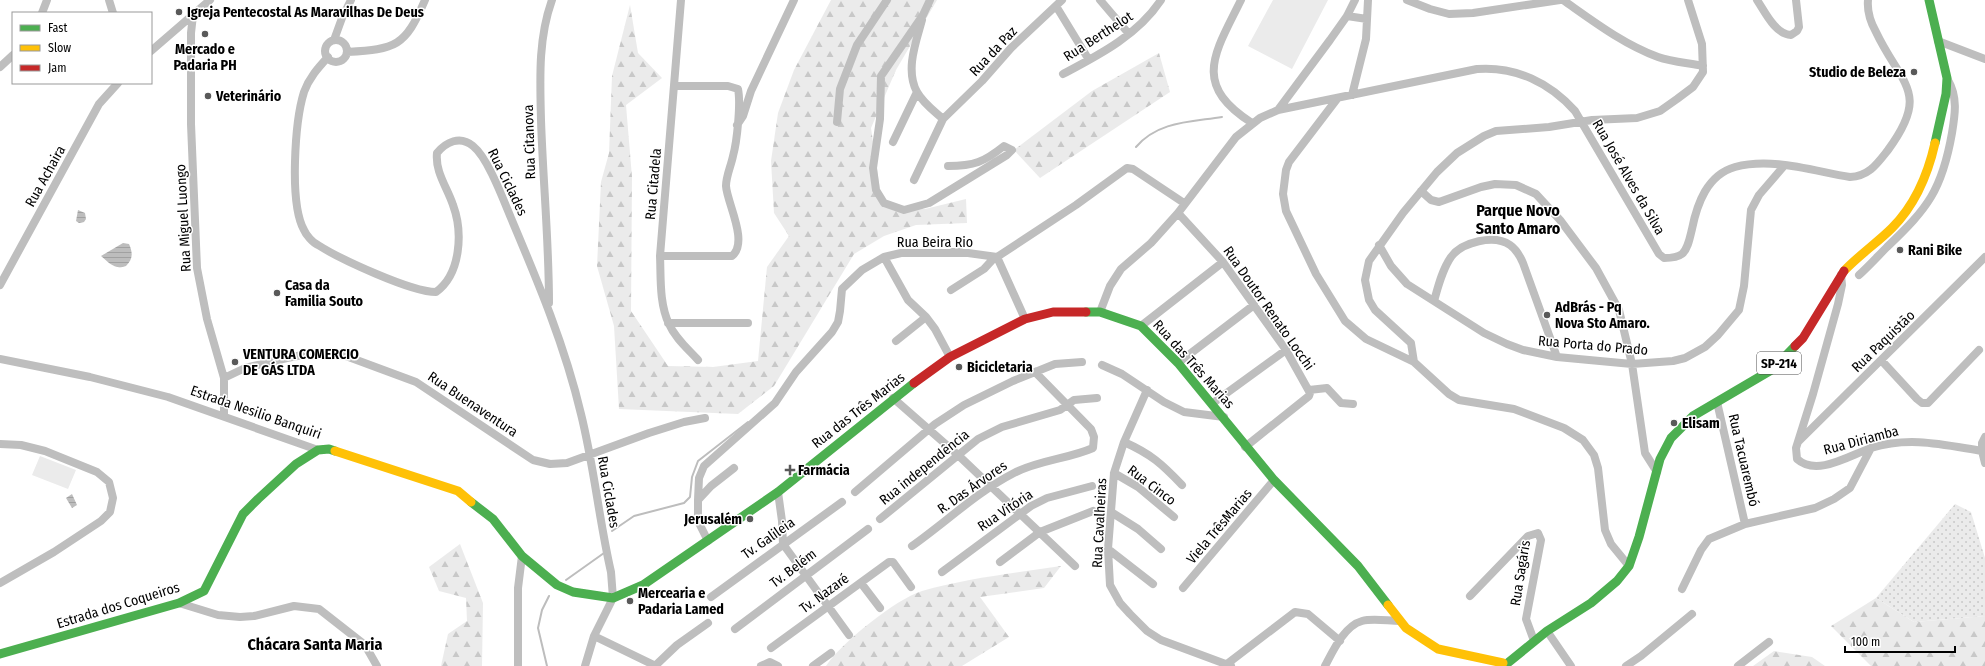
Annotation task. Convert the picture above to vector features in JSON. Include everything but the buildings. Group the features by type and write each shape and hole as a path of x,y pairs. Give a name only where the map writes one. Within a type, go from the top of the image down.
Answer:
{"street":[{"path":"42,12 46,0"},
{"path":"109,0 112,12"},
{"path":"152,50 210,0"},
{"path":"334,40 344,43 347,52 344,58 337,61 328,57 326,47 334,40 342,18 351,0"},
{"path":"347,52 381,50 395,45 414,25 425,0"},
{"name":"Rua Citanova","path":"549,307 549,267 543,174 540,56 543,32 552,0"},
{"name":"Rua Citadela","path":"681,0 660,256 662,295 668,323 677,337 698,360"},
{"path":"737,126 743,116 751,91 794,0"},
{"path":"837,122 840,89 857,45 887,0"},
{"path":"930,0 923,15 881,76 880,119 873,168 876,190 884,203 904,210 929,203 1008,155 1012,150 1004,146 991,156 970,166 948,166"},
{"path":"1100,0 1130,34"},
{"name":"Rua Berthelot","path":"1063,74 1089,60 1130,34 1150,16 1161,0"},
{"path":"1241,0 1218,48 1213,67 1216,86 1220,95 1236,112 1252,123"},
{"path":"1278,110 1307,74 1347,16 1355,0"},
{"path":"1352,95 1361,62 1368,0"},
{"path":"1407,0 1430,9 1449,14 1473,13 1562,0 1617,37 1639,49 1660,57 1704,66"},
{"path":"1414,362 1410,343 1381,318 1369,300 1365,280 1366,271 1369,261 1379,245 1421,190 1437,172 1457,153 1484,136 1496,131 1637,118 1660,111 1693,87 1700,79 1704,66 1702,44 1688,0"},
{"path":"1757,0 1769,20 1786,34 1794,33 1799,27 1796,0"},
{"name":"Rua José Alves da Silva","path":"1100,312 1110,286 1121,269 1151,243 1178,213 1223,152 1236,137 1252,123 1278,110 1337,99 1448,74 1478,70 1499,69 1516,72 1558,94 1575,111 1659,254 1664,258 1677,257 1682,254 1687,245 1701,197 1711,184 1721,175 1733,168 1760,163 1850,177 1860,176 1876,166 1902,129 1909,113 1911,101 1906,82 1873,26 1869,12 1868,0"},
{"name":"SP-214","path":"1503,665 1541,635 1591,603 1617,581 1629,566 1639,538 1660,459 1671,438 1693,416 1773,369 1802,338 1841,274 1854,260 1903,216 1916,197 1929,168 1946,94 1947,78 1928,1"},
{"path":"1059,3 1089,60"},
{"name":"Rua da Paz","path":"914,180 943,119 972,92 1011,48 1059,3"},
{"name":"Rua Miguel Luongo","path":"193,15 191,33 191,124 197,268 206,319 224,378 224,416"},
{"path":"923,15 912,63 914,82 917,92 943,119"},
{"path":"1347,16 1367,19"},
{"path":"1938,41 1985,59"},
{"path":"0,67 12,56"},
{"name":"Rua Ciclades","path":"328,57 313,73 305,92 299,114 296,144 296,199 304,230 317,245 342,258 414,289 436,292 450,277 456,257 458,237 456,215 439,174 436,160 437,153 444,145 454,140 462,140 472,145 485,162 503,199 549,307 581,413 611,572 612,598"},
{"path":"1859,275 1925,209 1938,186 1948,154 1955,103 1955,94 1947,78"},
{"name":"Rua Achaira","path":"0,285 99,104 117,84"},
{"path":"660,256 727,256 736,253 738,244 736,221 726,187 727,177 734,154 739,94 736,88 674,86"},
{"path":"892,142 917,92"},
{"path":"1337,99 1289,162 1286,170 1284,189 1286,211 1316,274 1345,321 1366,339 1414,362 1448,394 1459,400 1514,409 1564,428 1583,440 1594,456 1598,468 1605,530 1611,544 1629,566"},
{"name":"Rua Porta do Prado","path":"1379,245 1392,266 1407,284 1484,333 1507,344 1523,350 1557,357 1632,364 1662,363 1685,358 1705,347 1718,335 1739,310 1742,298 1751,210 1759,195 1784,166"},
{"path":"951,290 984,269 996,257 1076,205 1124,170 1133,169 1184,203"},
{"path":"1421,190 1431,200 1439,202 1481,186 1495,184 1516,185 1536,194 1545,202 1596,268 1613,296 1623,322 1632,364 1645,453 1657,473"},
{"name":"Rua Doutor Renato Locchi","path":"1178,213 1222,262 1254,305 1286,350 1309,390 1310,395 1308,398 1245,447"},
{"path":"1886,232 1895,240"},
{"path":"1434,301 1447,264 1452,256 1460,249 1470,244 1491,240 1509,244 1515,249 1523,262 1557,357"},
{"name":"Rua Beira Rio","path":"708,542 698,521 698,478 704,466 775,403 796,372 832,332 838,322 842,289 845,285 862,270 884,257 901,253 954,252 996,257"},
{"path":"884,257 908,300 926,317 935,329 950,357"},
{"path":"996,257 1025,319"},
{"name":"Rua Paquistão","path":"1797,442 1985,257"},
{"path":"1141,326 1222,262"},
{"path":"1797,442 1813,394 1838,304 1842,285 1841,274"},
{"path":"1178,363 1254,305"},
{"name":"Rua das Três Marias","path":"612,598 643,585 708,542 778,492 893,398 950,357 1025,319 1053,312 1100,312 1141,326 1178,363 1213,403 1245,447 1274,480 1358,566 1400,621 1416,636 1438,649 1503,665"},
{"path":"896,341 926,317"},
{"path":"668,323 748,323"},
{"path":"1213,403 1286,350"},
{"path":"1881,360 1917,399 1922,403 1928,403 1979,350"},
{"name":"Rua Buenaventura","path":"224,378 245,368 287,358 313,353 335,352 416,382 533,460 550,464 568,462 649,433 684,422 705,418"},
{"name":"Estrada Nesilio Banquiri","path":"0,359 106,381 168,397 318,450 329,449 339,451 458,491 493,519 522,556 557,585 585,594 612,598"},
{"path":"855,492 930,429 974,400 1055,364 1082,362"},
{"path":"1102,365 1122,374 1184,412 1224,417"},
{"path":"1035,372 1067,405"},
{"path":"1309,390 1327,388 1341,403 1353,404"},
{"name":"Rua Cavalheiras","path":"1147,390 1124,442 1114,473 1108,550 1110,585 1120,603 1147,631 1161,640 1200,656 1229,665"},
{"path":"893,398 930,429 1075,566"},
{"name":"Rua independência","path":"880,519 978,440 1002,427 1060,410 1079,399 1096,398"},
{"name":"Rua Tacuarembó","path":"1717,402 1745,524"},
{"name":"R. Das Árvores","path":"912,546 991,486 1014,473 1035,464 1093,448 1094,437 1091,429 1067,405"},
{"path":"1985,437 1982,443 1985,463"},
{"name":"Rua Diriamba","path":"1797,442 1797,458 1806,465 1812,466 1837,462 1871,448 1905,441 1982,451"},
{"path":"1124,442 1144,450 1159,461 1182,485"},
{"path":"0,444 21,445 45,451 97,472 109,482 114,498 110,512 101,521 54,552 0,583"},
{"name":"Rua Tacuarembó","path":"1682,589 1701,550 1709,539 1745,524 1815,508 1834,500 1850,488 1871,448"},
{"name":"Estrada dos Coqueiros","path":"0,654 180,603 204,591 243,514 296,464 318,450"},
{"path":"698,500 711,486 734,468"},
{"name":"Rua Cinco","path":"1114,473 1138,487 1174,517"},
{"name":"Viela TrêsMarias","path":"1183,588 1274,480"},
{"name":"Rua Vitória","path":"942,572 1020,514 1047,498 1092,486"},
{"path":"778,492 782,521 782,544 849,635"},
{"name":"Tv. Galileia","path":"711,597 782,544 842,502"},
{"path":"1000,562 1040,532 1093,511"},
{"path":"1112,512 1138,529 1161,549"},
{"name":"Tv. Belém","path":"735,629 868,529"},
{"name":"Rua Sagáris","path":"1470,596 1528,536 1538,533 1541,540 1526,619 1541,635"},
{"path":"1108,550 1153,584"},
{"path":"518,666 518,588 522,556"},
{"name":"Tv. Nazaré","path":"771,648 889,562 893,562 911,587"},
{"path":"861,583 880,608"},
{"path":"585,666 594,636 612,598"},
{"path":"180,603 218,615 240,617 254,616 294,606 319,609 365,645 377,666"},
{"path":"1229,665 1294,612 1308,614 1340,641"},
{"path":"1626,666 1641,656 1692,614"},
{"path":"1325,666 1340,641 1352,627 1362,621 1400,621"},
{"path":"594,636 655,666 677,645 708,623"},
{"path":"1541,635 1571,666"},
{"path":"1738,666 1769,642"},
{"path":"813,666 831,653"},
{"path":"761,666 770,662 778,666"}],"green space":[{"path":"831,0 937,0 896,70 871,128 882,204 925,209 966,199 967,223 916,225 884,236 854,254 774,386 738,414 619,409 614,326 597,266 601,182 609,153 612,76 630,5 638,53 662,78 626,105 632,177 631,311 668,366 713,367 758,361 767,267 789,236 774,213 771,161 778,113 794,70"},
{"path":"1273,0 1328,0 1292,69 1248,46"},
{"path":"1159,53 1170,92 1040,178 1014,150 1092,91"},
{"path":"40,456 76,470 68,489 32,475"},
{"path":"1955,504 1971,512 1985,558 1985,616 1914,622 1876,598"},
{"path":"460,544 483,603 482,666 441,666 448,634 467,621 466,598 439,591 429,567"},
{"path":"1061,566 1044,588 980,597 1009,637 962,666 826,666 856,634 884,612 922,591 939,586 991,576"},
{"path":"1876,598 1914,622 1985,616 1985,666 1871,666 1831,626"},
{"path":"1774,651 1812,657 1825,666 1753,666"}],"shaded area":[{"path":"78,210 85,213 86,219 84,222 79,223 76,221"},
{"path":"123,243 129,244 132,253 130,261 126,266 115,266 101,256"},
{"path":"72,494 77,505 72,508 66,498"}],"waterway":[{"path":"1136,147 1145,138 1165,127 1222,117"},
{"path":"951,249 962,249"},
{"path":"612,531 634,516 684,503 690,497 692,477 698,461 748,422"},
{"path":"566,580 604,553"},
{"path":"547,666 538,628 542,610 549,596"}],"traffic: fast":[{"path":"1929,0 1947,78 1946,94 1935,143"},
{"path":"1086,312 1100,312 1141,326 1178,363 1274,480 1358,566 1388,605"},
{"path":"1504,666 1547,631 1591,603 1617,581 1629,566 1639,537 1660,459 1671,438 1693,416 1773,369 1795,346"},
{"path":"471,502 493,519 522,556 557,585 573,592 613,598 643,585 778,492 914,383"},
{"path":"0,654 179,603 204,591 243,514 296,464 318,450 329,449 335,451"}],"traffic: slow":[{"path":"1844,271 1900,219 1920,188 1929,166 1935,143"},
{"path":"335,451 458,491 471,502"},
{"path":"1388,605 1406,628 1438,649 1503,663"}],"traffic: jam":[{"path":"1795,346 1803,338 1844,271"},
{"path":"914,383 950,357 1025,319 1053,312 1086,312"}],"place":[{"name":"Igreja Pentecostal As Maravilhas De Deus","path":"179,12"},
{"name":"Mercado e Padaria PH","path":"205,34"},
{"name":"Studio de Beleza","path":"1914,72"},
{"name":"Veterinário","path":"208,96"},
{"name":"Rani Bike","path":"1900,250"},
{"name":"Casa da Familia Souto","path":"277,293"},
{"name":"AdBrás - Pq Nova Sto Amaro.","path":"1547,315"},
{"name":"VENTURA COMERCIO DE GÁS LTDA","path":"235,362"},
{"name":"Bicicletaria","path":"959,367"},
{"name":"Elisam","path":"1674,423"},
{"name":"Farmácia","path":"790,470"},
{"name":"Jerusalém","path":"750,519"},
{"name":"Mercearia e Padaria Lamed","path":"630,601"}],"district":[{"name":"Parque Novo Santo Amaro","path":"1518,219"},
{"name":"Chácara Santa Maria","path":"315,644"}]}
